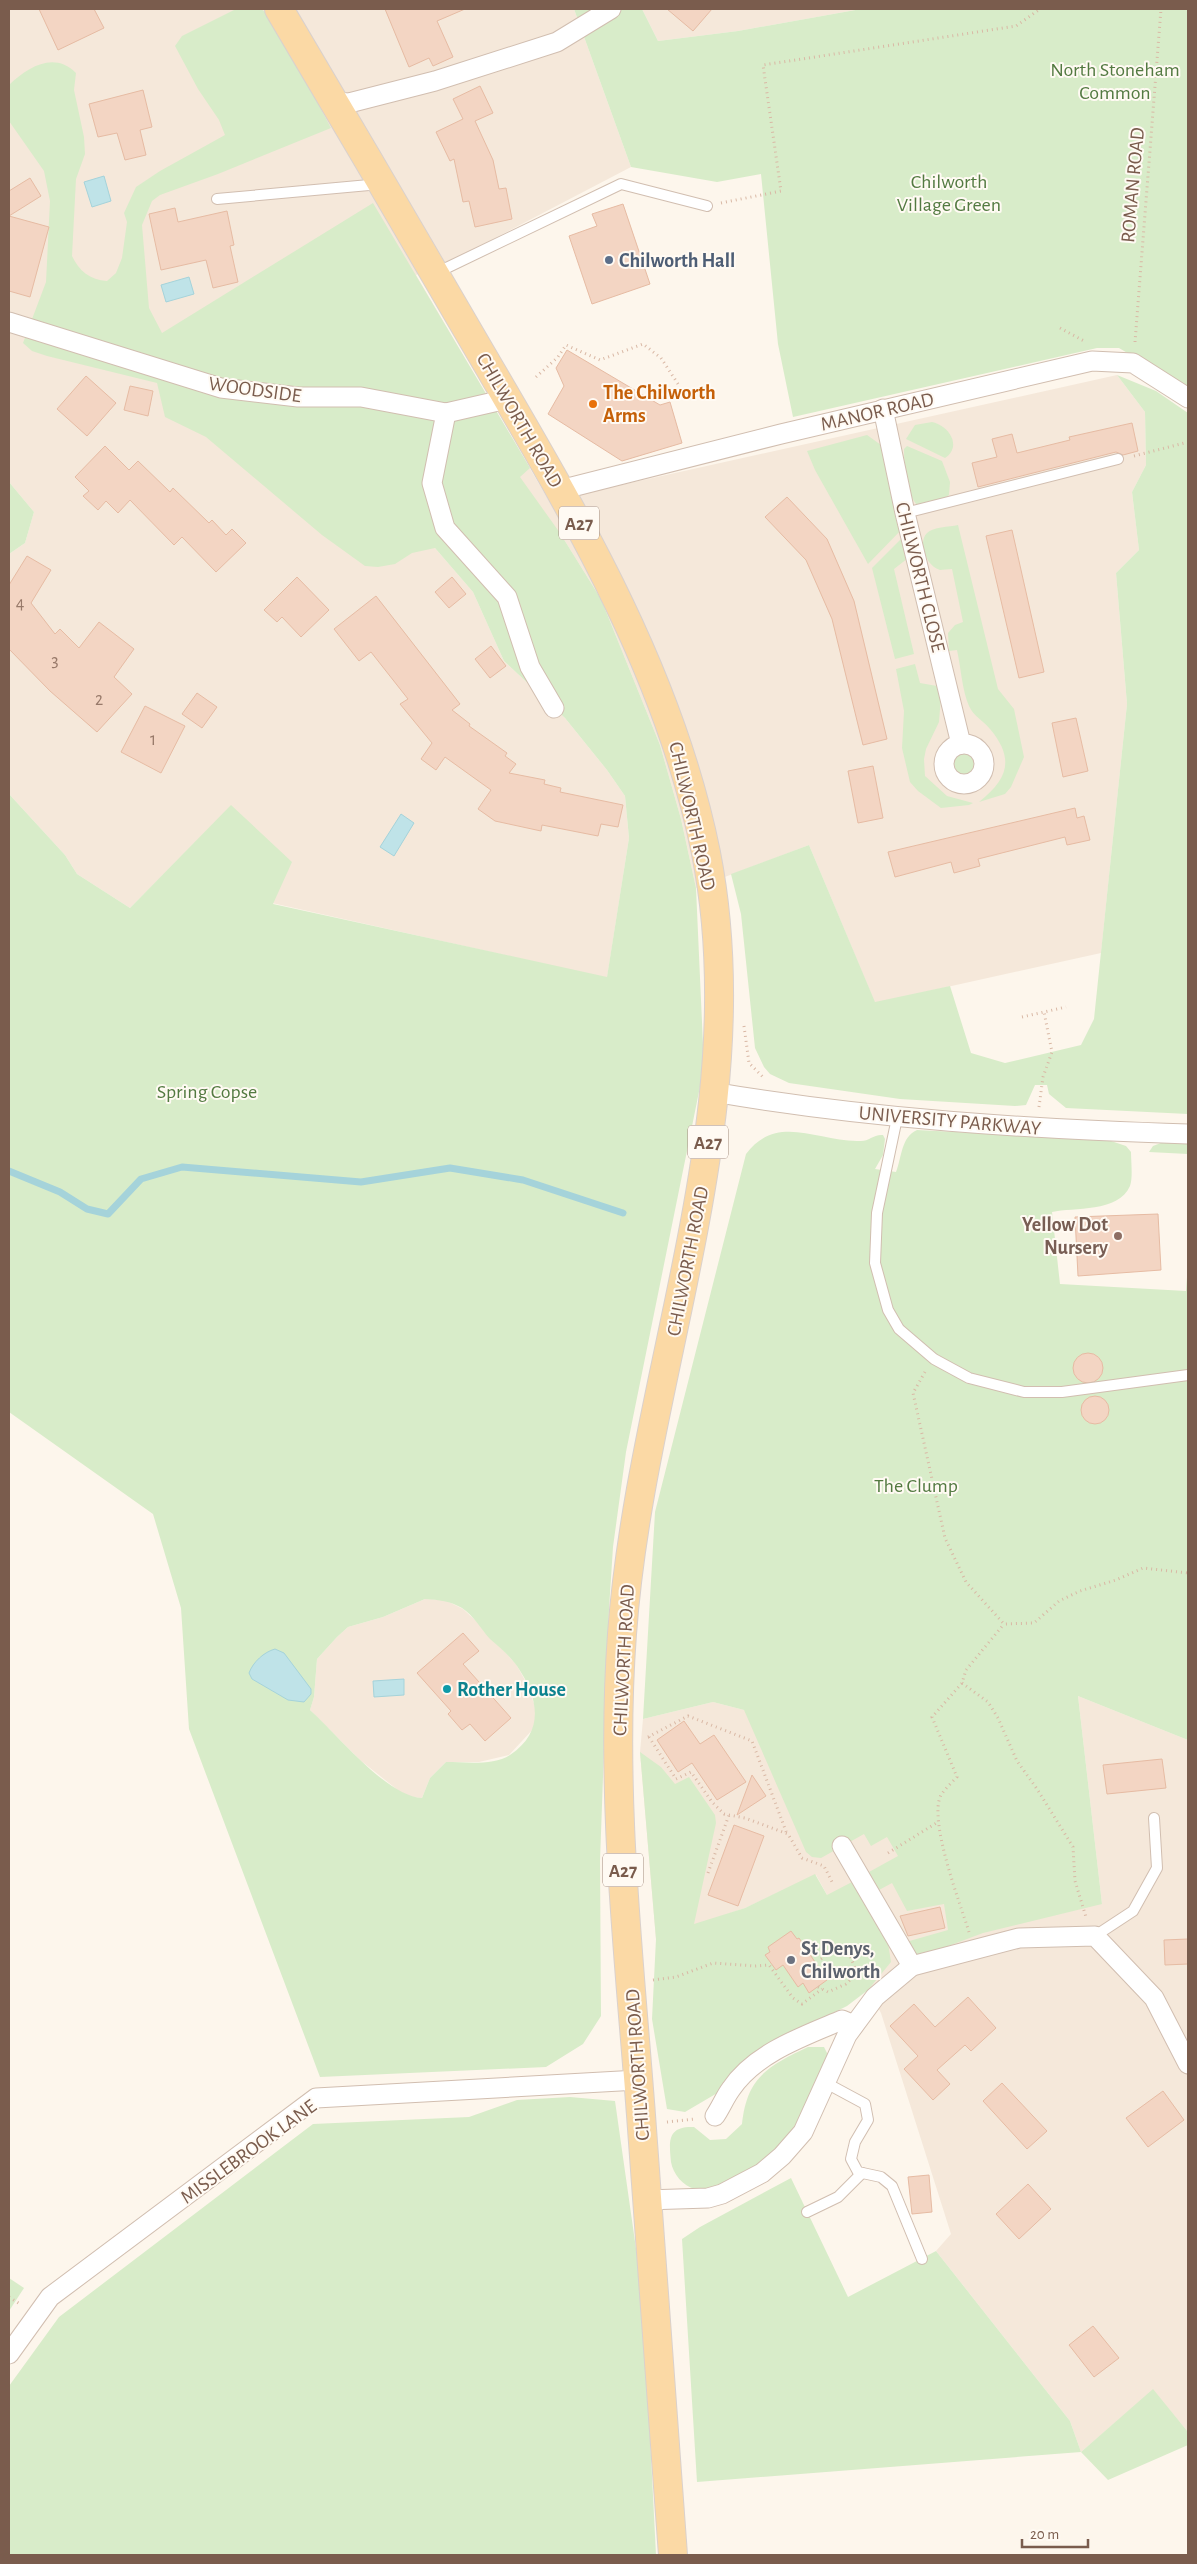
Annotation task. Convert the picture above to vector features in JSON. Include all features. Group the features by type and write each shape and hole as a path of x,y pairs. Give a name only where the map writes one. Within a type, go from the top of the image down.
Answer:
{"main road":[{"name":"CHILWORTH ROAD","path":"279,9 383,184 592,547 654,678 683,764 698,816 707,858 718,956 718,1013 710,1130 683,1290 650,1438 631,1543 621,1643 619,1737 623,1865 630,1978 673,2555"}],"street":[{"path":"335,102 349,103 435,81 557,42 612,9"},
{"name":"WOODSIDE","path":"9,322 221,388 298,396 360,397 446,413 507,399"},
{"name":"MANOR ROAD","path":"560,490 883,409 1092,361 1133,363 1188,398"},
{"name":"CHILWORTH CLOSE","path":"883,409 905,513 961,744"},
{"path":"446,413 432,483 445,528 507,597 530,666 554,708"},
{"name":"UNIVERSITY PARKWAY","path":"713,1092 780,1104 897,1118 1188,1134"},
{"path":"842,1846 912,1966"},
{"path":"646,2200 708,2198 722,2194 762,2174 782,2156 803,2132 847,2035 875,1997 912,1966 975,1949 1019,1938 1095,1936 1154,1998 1188,2064"},
{"path":"716,2116 732,2088 753,2066 769,2055 842,2020 854,2025"},
{"name":"MISSLEBROOK LANE","path":"9,2354 50,2297 316,2098 638,2080"}],"lane":[{"path":"217,199 383,184"},
{"path":"434,274 621,184 707,206"},
{"path":"905,513 1118,459"},
{"path":"897,1118 877,1214 876,1263 888,1310 899,1329 934,1359 969,1378 1024,1392 1062,1392 1188,1375"},
{"path":"1095,1936 1133,1911 1157,1868 1154,1818"},
{"path":"826,2083 865,2104 868,2120 855,2142 850,2159 858,2172 881,2177 892,2186 922,2258"},
{"path":"808,2212 838,2197 862,2173"}],"path":[{"path":"707,206 781,191 763,65 1016,26 1040,9"},
{"name":"ROMAN ROAD","path":"1133,363 1161,9"},
{"path":"536,376 558,357 566,346 600,360 643,344 661,358 678,384"},
{"path":"1118,459 1188,442"},
{"path":"1022,1017 1066,1007"},
{"path":"1037,1127 1043,1077 1052,1052 1044,1012"},
{"path":"934,1359 913,1394 945,1538 966,1582 1004,1624 1034,1624 1058,1601 1143,1568 1188,1573"},
{"path":"975,1949 949,1867 938,1822 941,1796 957,1777 932,1717 962,1684 966,1670 1004,1624"},
{"path":"962,1684 988,1702 998,1718 1017,1761 1037,1789 1073,1848 1075,1880 1080,1899 1095,1936"},
{"path":"619,1737 648,1737 688,1716 752,1741 788,1834 802,1858 824,1866 832,1882"},
{"path":"648,1737 676,1779 691,1772 712,1802 724,1814 745,1818 788,1834"},
{"path":"708,1873 729,1815"},
{"path":"888,1853 938,1822"},
{"path":"821,1959 832,1951 841,1949 848,1953 856,1973"},
{"path":"630,1978 654,1980 676,1977 713,1963 754,1966 769,1965 794,1998 802,2004 822,1989"},
{"path":"818,1987 828,1992 838,1989 856,1973 874,1972"},
{"path":"641,2117 673,2123 716,2116"}],"shaded area":[{"path":"9,9 574,9 631,167 449,262 416,275 549,501 1117,375 1145,412 1146,465 1132,492 1139,550 1116,573 1127,704 1101,953 875,1003 809,845 696,888 681,819 660,745 601,599 560,533 435,548 473,592 504,661 565,718 607,770 625,796 629,838 607,978 272,903 231,806 130,908 77,874 65,855 9,794 9,554 25,543 34,512 9,482"},
{"path":"642,9 861,9 738,31 658,41"},
{"path":"425,1599 445,1600 463,1609 475,1620 516,1664 526,1682 536,1709 535,1727 509,1755 479,1762 446,1762 430,1778 422,1798 410,1797 399,1791 360,1760 310,1710 314,1697 317,1659 337,1637 348,1627 383,1617"},
{"path":"1078,1696 1188,1740 1188,2432 1153,2390 1081,2452 1070,2421 936,2251 951,2234 881,2013 868,1990 857,1949 816,1875 745,1908 656,1939 640,1752 643,1719 713,1702 744,1710 1102,1904"}],"green space":[{"name":"Spring Copse","path":"236,9 261,9 272,17 331,128 218,174 160,195 152,201 142,225 149,308 162,333 373,203 530,468 520,477 560,533 601,599 660,745 681,819 696,888 704,1067 626,1452 613,1547 600,1861 601,2016 583,2044 546,2067 320,2077 189,1729 181,1608 153,1514 9,1412 9,794 65,855 77,874 130,908 231,805 292,862 273,904 607,977 629,838 625,796 607,770 565,718 504,661 473,592 435,548 412,553 395,564 378,567 365,566 322,535 206,437 165,417 157,383 47,356 32,351 23,343 46,282 50,201 44,171 9,121 9,85 24,72 50,62 68,66 76,73 74,90 84,137 85,154 76,179 72,256 78,266 90,277 107,281 116,273 122,258 127,222 124,213 136,187 160,171 225,135 219,120 198,89 175,46 182,36","holes":["425,1599 449,1602 462,1608 474,1619 490,1639 517,1666 530,1690 534,1701 535,1713 534,1724 529,1735 521,1746 510,1755 496,1761 487,1762 446,1762 430,1778 422,1798 408,1795 378,1776 310,1710 314,1697 317,1659 337,1637 348,1627 383,1617"]},
{"name":"Chilworth Village Green","path":"574,9 642,9 658,41 738,31 861,9 1188,9 1188,389 1119,348 1097,348 793,417 778,344 761,174 717,182 631,167"},
{"path":"1117,375 1156,391 1188,413 1188,1114 1066,1108 1049,1094 1047,1085 1035,1085 1026,1105 1015,1106 900,1099 789,1083 770,1074 764,1067 755,1048 741,914 731,874 809,845 875,1002 950,986 971,1053 1005,1063 1081,1045 1094,1019 1127,704 1116,573 1139,550 1132,492 1146,465 1145,412"},
{"path":"932,422 943,427 953,442 953,448 945,458 906,439 915,425"},
{"path":"867,435 881,445 904,527 868,564 815,470 807,451"},
{"path":"907,446 942,461 950,482 949,495 943,499 917,505 910,493 906,478 904,449"},
{"path":"9,482 34,512 25,543 9,554"},
{"path":"958,525 998,689 1014,709 1024,757 1011,787 1005,794 979,802 1002,777 1005,759 998,740 969,706 963,686 957,650 949,651 948,633 955,625 963,622 952,569 940,570 935,568 928,560 923,548 924,537 930,531"},
{"path":"903,537 912,555 894,569 914,654 895,659 872,568"},
{"path":"915,664 920,683 937,686 941,696 939,722 926,749 924,759 925,776 947,796 973,803 969,805 941,808 918,791 910,782 902,748 904,711 896,669"},
{"path":"964,751 973,754 976,763 973,772 964,775 955,772 952,763 955,754"},
{"name":"The Clump","path":"917,1130 1108,1140 1126,1146 1131,1152 1132,1174 1130,1186 1124,1195 1106,1205 1052,1212 1060,1284 1186,1291 1188,1263 1188,1740 1078,1696 1102,1904 983,1933 919,1957 911,1952 906,1942 948,1930 944,1904 907,1911 892,1883 879,1890 869,1872 898,1856 887,1837 871,1846 864,1834 821,1858 812,1857 806,1852 744,1710 713,1702 643,1719 655,1512 746,1154 758,1141 785,1132 800,1132 861,1141 883,1135 885,1139 883,1155 875,1169 896,1172 905,1142"},
{"path":"1166,1141 1188,1142 1188,1154 1149,1152 1153,1146"},
{"path":"640,1752 661,1767 675,1784 689,1777 715,1815 716,1823 694,1924 745,1908 815,1874 827,1895 852,1882 888,1943 891,1962 868,1990 847,2006 759,2050 719,2092 685,2112 667,2109 652,2019 656,1939"},
{"path":"808,2047 824,2047 828,2055 827,2064 800,2122 764,2163 747,2178 721,2187 695,2189 679,2179 671,2162 670,2141 674,2132 685,2127 694,2127 710,2140 726,2139 742,2124 749,2095 762,2075 782,2060"},
{"path":"570,2097 615,2101 643,2298 656,2555 9,2555 9,2386 59,2317 313,2124 469,2117 517,2100"},
{"path":"791,2178 848,2297 936,2251 1070,2421 1081,2452 697,2482 682,2239 700,2227"},
{"path":"9,2278 24,2288 9,2311"},
{"path":"1153,2389 1188,2432 1188,2445 1108,2480 1081,2452"}],"water":[{"path":"104,176 111,201 92,207 84,182"},
{"path":"189,277 194,294 166,302 161,285"},
{"path":"401,814 414,823 394,856 380,847"},
{"path":"275,1649 284,1653 311,1689 311,1694 304,1702 288,1700 252,1679 249,1673 256,1661"},
{"path":"404,1679 404,1695 374,1697 373,1681"}],"building":[{"path":"39,9 94,9 104,28 58,50"},
{"path":"385,9 465,9 437,21 453,57 433,66 429,58 409,67"},
{"path":"667,9 712,9 693,31"},
{"path":"480,86 493,113 475,121 493,160 499,189 506,188 512,219 475,227 469,201 463,202 454,159 450,161 436,132 463,119 453,99"},
{"path":"143,90 152,127 140,130 146,155 125,160 117,133 98,137 89,104"},
{"path":"30,178 41,196 9,216 9,191"},
{"name":"Chilworth Hall","path":"623,204 650,284 592,304 569,236 597,226 592,214"},
{"path":"175,208 178,222 227,211 234,245 230,246 238,282 213,288 206,260 161,270 149,214"},
{"path":"9,216 49,227 30,297 9,291"},
{"name":"The Chilworth Arms","path":"567,350 660,405 670,402 682,443 622,461 548,414 564,386 556,368"},
{"path":"86,376 116,403 87,436 57,409"},
{"path":"130,386 153,391 148,416 124,410"},
{"path":"1132,423 1138,451 1123,455 1116,452 978,487 972,463 997,457 992,439 1012,434 1017,453 1070,440 1069,437"},
{"path":"105,446 129,470 138,461 170,492 173,488 209,523 212,520 226,535 232,529 246,543 216,572 182,537 174,545 130,500 118,513 106,501 98,510 83,496 89,491 75,477"},
{"path":"787,497 827,539 854,601 887,739 863,745 832,619 806,560 765,517"},
{"path":"1012,530 1044,672 1019,678 986,536"},
{"path":"27,556 51,570 31,603 55,634 60,629 79,648 99,622 134,649 114,677 132,694 97,732 50,691 9,649 9,585"},
{"path":"297,577 329,610 301,637 282,617 277,622 264,610"},
{"path":"452,577 466,594 449,608 435,592"},
{"path":"376,596 460,704 452,710 470,724 469,726 507,753 505,756 516,764 509,773 545,780 544,784 561,788 560,792 623,805 618,827 601,824 598,836 542,825 541,831 495,821 478,809 491,790 445,757 436,770 421,759 432,743 400,704 408,699 371,652 359,661 334,629"},
{"path":"491,646 506,666 490,678 475,659"},
{"path":"197,693 217,707 202,728 182,714"},
{"path":"145,706 185,726 161,773 121,752"},
{"path":"1076,718 1088,771 1063,777 1052,723"},
{"path":"873,766 883,818 858,823 848,771"},
{"path":"1075,808 1077,818 1084,816 1090,840 1067,845 1065,837 978,859 980,866 954,873 951,862 895,877 888,852"},
{"name":"Yellow Dot Nursery","path":"1158,1214 1161,1270 1078,1276 1075,1217"},
{"path":"1088,1353 1099,1357 1103,1368 1099,1379 1088,1383 1077,1379 1073,1368 1077,1357"},
{"path":"1095,1396 1105,1400 1109,1410 1105,1420 1095,1424 1085,1420 1081,1410 1085,1400"},
{"name":"Rother House","path":"463,1633 479,1651 463,1664 511,1718 485,1741 470,1724 462,1730 448,1714 451,1711 417,1673"},
{"path":"684,1721 700,1744 714,1735 746,1782 717,1800 692,1763 678,1772 657,1740"},
{"path":"1162,1759 1166,1788 1107,1794 1103,1765"},
{"path":"752,1775 766,1796 737,1815"},
{"path":"734,1825 764,1836 738,1906 708,1895"},
{"path":"940,1907 945,1928 908,1936 900,1916"},
{"name":"St Denys, Chilworth","path":"791,1931 797,1939 799,1938 827,1980 809,1993 803,1983 798,1987 783,1965 776,1970 765,1955 770,1952 768,1947"},
{"path":"1188,1939 1188,1964 1165,1965 1164,1940"},
{"path":"968,1997 996,2028 971,2051 965,2045 937,2070 950,2084 933,2100 904,2069 918,2056 890,2026 914,2004 935,2027"},
{"path":"1002,2083 1047,2131 1027,2149 983,2101"},
{"path":"1163,2091 1184,2120 1148,2147 1126,2118"},
{"path":"929,2175 932,2212 912,2214 908,2177"},
{"path":"1028,2184 1051,2209 1019,2239 996,2214"},
{"path":"1093,2326 1119,2358 1094,2377 1069,2345"}],"waterway":[{"path":"9,1171 60,1192 87,1209 108,1214 141,1179 182,1167 361,1182 450,1168 523,1180 623,1213"}],"place":[{"name":"Chilworth Hall","path":"609,260"},
{"name":"The Chilworth Arms","path":"593,404"},
{"name":"Yellow Dot Nursery","path":"1118,1236"},
{"name":"Rother House","path":"447,1689"},
{"name":"St Denys, Chilworth","path":"791,1960"}],"park label":[{"name":"North Stoneham Common","path":"1115,80"}]}
